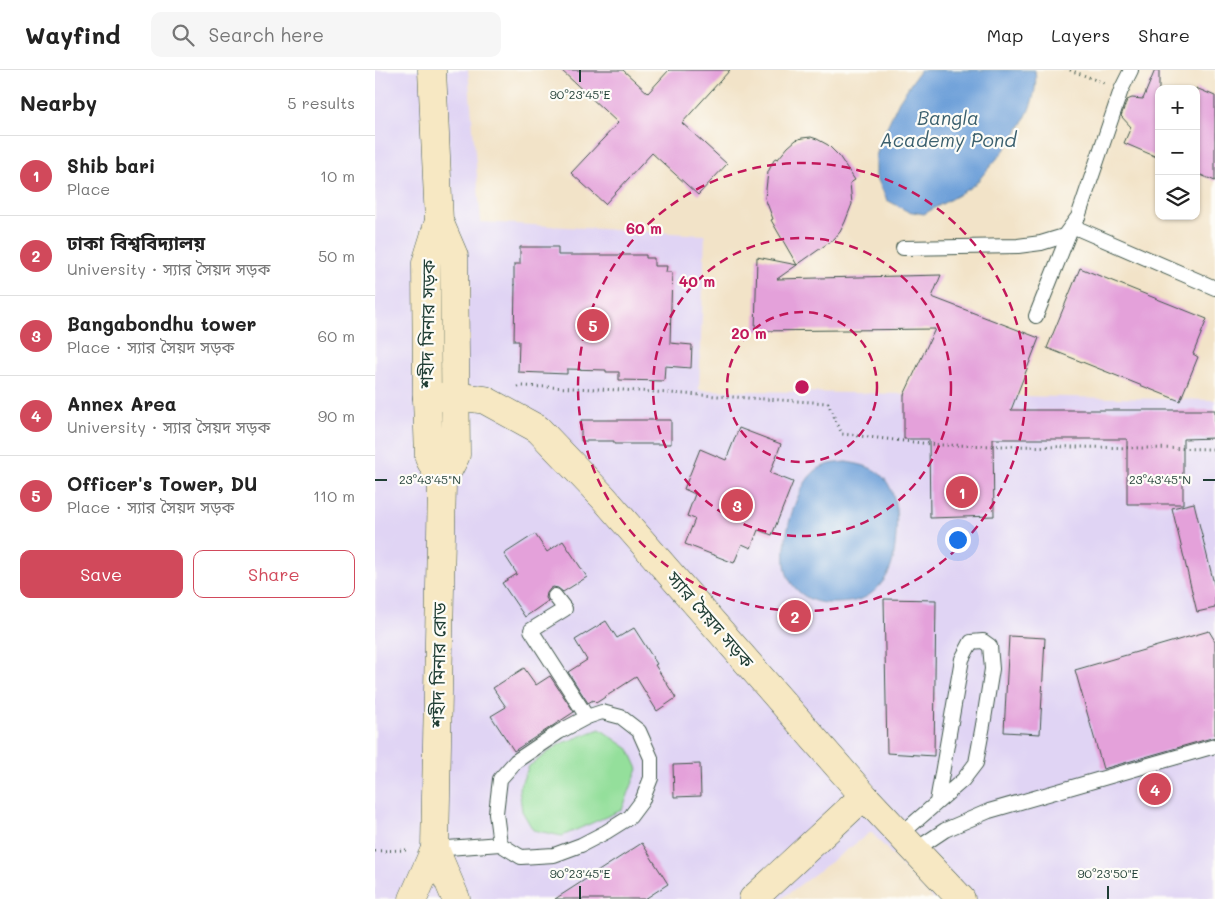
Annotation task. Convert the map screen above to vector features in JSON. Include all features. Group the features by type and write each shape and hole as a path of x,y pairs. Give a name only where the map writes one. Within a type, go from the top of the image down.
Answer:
{"main road":[{"name":"শহীদ মিনার সড়ক","path":"427,398 426,262 439,221 432,70"},
{"name":"শহীদ মিনার সড়ক","path":"439,221 454,256 456,396"},
{"name":"স্যার সৈয়দ সড়ক","path":"427,398 456,396 485,400 538,429 603,497 863,796 961,899"},
{"name":"শহীদ মিনার রোড","path":"441,482 456,455 456,396"},
{"name":"শহীদ মিনার রোড","path":"413,899 435,849 441,482 429,458 427,398"},
{"path":"753,899 863,796"},
{"name":"শহীদ মিনার রোড","path":"435,849 456,899"}],"lane":[{"path":"903,248 1018,246 1041,243 1064,236 1078,217 1121,90 1131,70"},
{"path":"1072,226 1215,288"},
{"path":"1036,316 1072,226"},
{"path":"555,596 565,609 531,630 587,717"},
{"path":"908,843 937,802 963,780 976,763 991,668 990,646 983,641 971,642 962,659 937,802"},
{"path":"435,849 500,844 521,858 554,855 581,845 606,832 630,818 642,801 651,778 651,758 639,731 621,717 602,712 587,717 559,732 516,761 500,779 496,812 500,844"},
{"path":"908,843 945,830 989,811 1215,746"}],"path":[{"path":"1070,70 1121,90"},
{"path":"485,400 522,386 622,390 828,403 841,434 939,445 1215,449"}],"shaded area":[{"path":"375,70 468,70 481,222 705,235 699,390 1215,400 1215,899 933,899 871,832 781,899 375,899"}],"green space":[{"path":"600,729 629,749 638,769 622,810 562,836 533,830 522,811 519,788 529,766 560,744"}],"water":[{"name":"Bangla Academy Pond","path":"920,70 1035,70 1036,84 1029,111 1014,137 996,160 973,185 924,214 907,211 887,200 876,176 876,156 884,133 899,101"},
{"path":"846,462 873,469 884,478 889,486 895,500 897,514 896,540 892,564 885,579 868,596 847,602 819,602 802,594 789,579 785,555 789,523 800,493 814,472 821,467 833,463"}],"building":[{"path":"561,70 623,70 648,93 669,70 730,70 682,123 727,164 698,195 652,153 605,204 571,173 618,123"},
{"path":"1155,70 1159,70 1159,85 1155,85 1155,156 1124,143 1131,127 1121,116 1127,100 1132,98 1143,99"},
{"path":"1200,90 1215,96 1215,181 1200,175"},
{"path":"811,137 828,145 839,156 855,180 850,183 852,204 840,232 834,239 797,265 771,220 773,219 765,198 768,172 775,158 778,159 796,140"},
{"path":"520,247 558,247 558,255 646,255 646,258 654,258 654,266 667,266 666,272 672,272 670,343 692,345 691,368 665,366 664,381 619,380 619,372 606,372 606,370 567,369 567,374 518,372 519,341 514,341 514,264 520,264"},
{"path":"757,257 797,265 777,279 941,275 932,297 1039,338 1011,410 1215,410 1215,438 1183,439 1183,504 1127,504 1127,439 993,439 994,516 930,518 929,439 904,439 904,395 935,329 755,331"},
{"path":"1080,268 1207,319 1193,354 1198,357 1180,401 1047,348"},
{"path":"581,420 671,420 671,444 614,444 614,441 581,441"},
{"path":"739,428 781,444 770,473 793,482 772,535 758,530 751,548 742,544 734,563 685,544 695,519 687,516 695,494 684,489 700,449 726,460"},
{"path":"1194,503 1215,588 1215,608 1197,612 1172,508"},
{"path":"535,534 547,552 563,541 587,577 563,592 553,587 547,593 546,598 548,601 525,617 502,583 517,574 504,554"},
{"path":"884,599 936,600 934,756 887,753"},
{"path":"606,621 617,638 634,628 676,698 657,711 636,677 596,703 593,700 588,703 568,672 587,660 575,640"},
{"path":"1209,631 1215,641 1215,737 1103,769 1075,670"},
{"path":"1009,636 1045,638 1040,734 1004,732"},
{"path":"524,668 536,685 550,676 574,712 514,751 491,716 506,707 493,688"},
{"path":"700,764 701,796 674,797 673,765"},
{"path":"642,843 668,884 645,899 555,899"}],"place":[{"name":"Officer's Tower, DU","path":"593,325"},
{"name":"Shib bari","path":"962,492"},
{"name":"Bangabondhu tower","path":"737,505"},
{"name":"ঢাকা বিশ্ববিদ্যালয়","path":"795,616"},
{"name":"Annex Area","path":"1155,789"}]}
